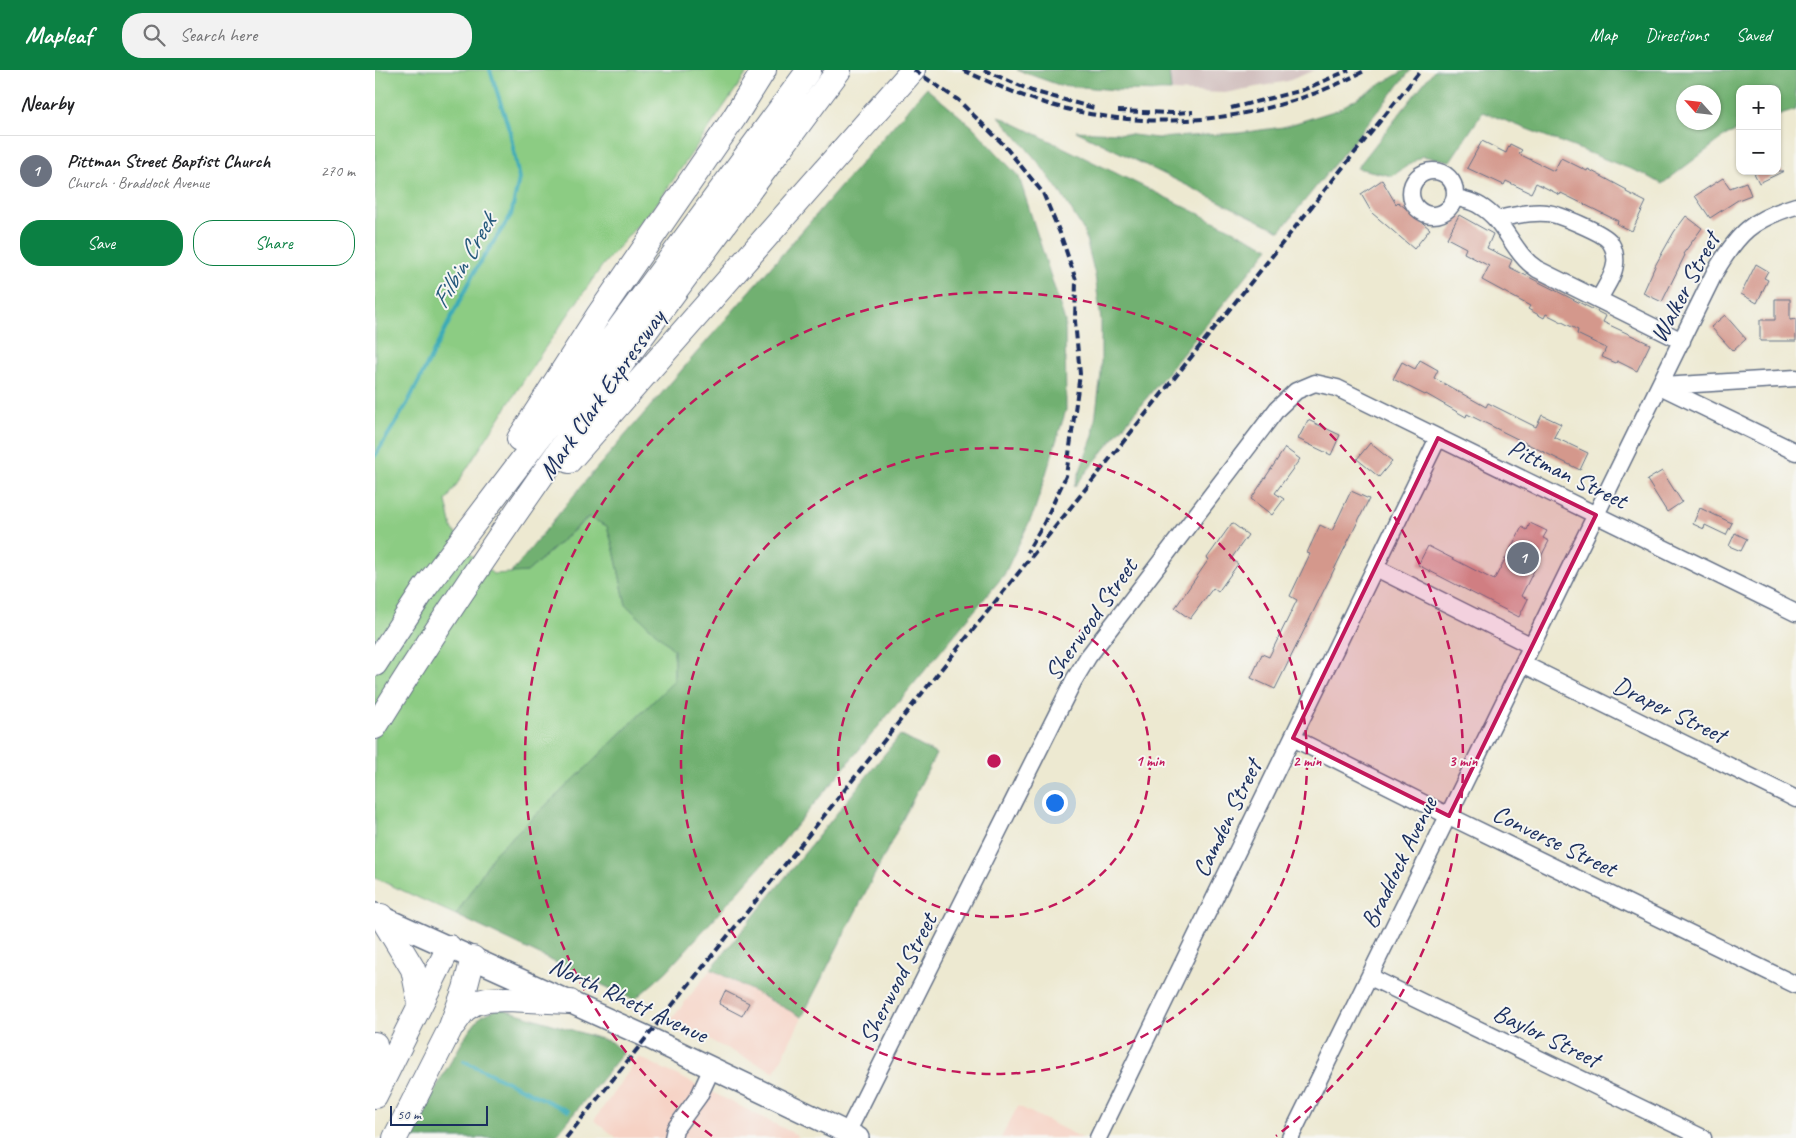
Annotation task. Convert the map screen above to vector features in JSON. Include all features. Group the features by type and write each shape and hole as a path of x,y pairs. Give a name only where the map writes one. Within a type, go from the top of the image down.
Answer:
{"highway":[{"path":"425,588 599,314 734,118 764,70"},
{"name":"Mark Clark Expressway","path":"375,664 425,588 809,70"},
{"name":"Mark Clark Expressway","path":"375,727 422,651 494,544 687,274 839,70"},
{"path":"494,544 603,423 913,70"},
{"path":"378,915 413,969 420,1004"},
{"path":"375,1096 449,947"},
{"path":"395,1138 450,1029 465,989 473,958"},
{"path":"450,1029 464,1010 475,1003 487,1000 570,1002"},
{"path":"375,1044 378,1073 375,1089"}],"main road":[{"name":"North Rhett Avenue","path":"378,915 712,1068 853,1136"}],"street":[{"path":"1455,197 1478,204 1497,219 1529,264 1682,340"},
{"name":"Walker Street","path":"1642,420 1715,272 1735,240 1752,224 1772,213 1796,206"},
{"path":"1497,219 1531,213 1546,213 1557,215 1605,236 1611,243 1615,253 1615,264 1599,299"},
{"path":"1660,386 1796,378"},
{"name":"Pittman Street","path":"1315,384 1337,388 1796,613"},
{"name":"Sherwood Street","path":"853,1136 1074,680 1088,657 1277,409 1296,391 1315,384"},
{"path":"1660,386 1796,452"},
{"name":"Braddock Avenue","path":"1295,1136 1370,976 1642,420"},
{"name":"Camden Street","path":"1097,1138 1438,438"},
{"path":"1376,568 1531,646"},
{"name":"Draper Street","path":"1523,664 1796,800"},
{"name":"Converse Street","path":"1293,738 1796,985"},
{"name":"Baylor Street","path":"1370,976 1703,1138"},
{"path":"673,1138 675,1129 699,1096 712,1068"}],"highlighted area":[{"path":"1438,438 1596,515 1449,816 1293,738"}],"shaded area":[{"path":"1169,70 1315,70 1288,81 1225,93 1171,91"},
{"path":"711,969 802,1017 775,1072 670,1021"},
{"path":"639,1057 797,1135 796,1138 617,1138 594,1120"},
{"path":"1018,1106 1082,1138 1001,1138"}],"green space":[{"path":"375,70 749,70 658,202 602,266 540,355 446,501 452,528 470,554 493,574 527,572 589,517 607,526 626,605 674,650 674,681 587,767 495,853 456,915 375,878"},
{"path":"1017,70 1169,70 1171,91 1116,90 1059,85"},
{"path":"1405,70 1411,70 1280,231 1076,131 1117,133 1157,138 1239,133 1283,127 1337,110"},
{"path":"1434,70 1796,70 1796,110 1781,115 1781,85 1736,85 1736,131 1728,134 1662,184 1646,175 1483,112 1450,161 1422,156 1392,176 1357,168"},
{"path":"926,88 973,127 1019,177 1065,321 1066,410 1034,512 1004,575 780,845 666,972 634,1000 456,915 495,853 587,767 674,681 674,650 626,605 607,526 588,517 527,572 511,573 583,484"},
{"path":"999,116 1269,248 1074,487 1093,436 1101,374 1101,321 1095,275 1084,231 1062,195 1038,162"},
{"path":"900,735 936,754 802,1017 711,969"},
{"path":"500,1008 611,1042 623,1053 554,1138 413,1138 440,1080 469,1031 481,1016"}],"building":[{"path":"1482,141 1506,153 1510,144 1522,150 1519,154 1554,171 1561,158 1587,171 1588,169 1646,202 1632,231 1617,224 1618,221 1536,183 1531,193 1506,181 1504,185 1467,168"},
{"path":"1755,175 1776,175 1759,183"},
{"path":"1723,178 1730,188 1746,182 1751,195 1738,200 1710,218 1695,196"},
{"path":"1382,180 1396,204 1398,202 1430,229 1414,249 1372,213 1361,194"},
{"path":"1459,215 1493,234 1487,248 1512,260 1509,267 1606,316 1603,322 1650,344 1637,371 1617,361 1616,363 1602,357 1606,348 1577,334 1578,330 1546,314 1544,318 1528,309 1530,306 1482,280 1489,266 1464,253 1466,248 1447,238"},
{"path":"1686,216 1702,228 1683,254 1685,255 1662,302 1643,293 1656,264 1674,232"},
{"path":"1756,264 1768,271 1764,278 1768,280 1757,303 1741,294"},
{"path":"1775,299 1790,299 1790,320 1796,319 1796,341 1760,341 1760,320 1775,320"},
{"path":"1725,315 1746,339 1733,351 1711,327"},
{"path":"1420,360 1438,370 1434,378 1486,407 1488,403 1536,427 1542,415 1561,424 1554,437 1588,453 1580,470 1467,414 1466,417 1426,394 1393,379 1402,362 1415,369"},
{"path":"1308,420 1340,435 1331,455 1298,439"},
{"path":"1370,443 1392,461 1379,477 1357,459"},
{"path":"1285,448 1300,459 1275,493 1284,499 1272,515 1251,499"},
{"path":"1662,471 1682,502 1667,512 1647,480"},
{"path":"1351,491 1369,499 1275,689 1251,678 1262,654 1269,657 1297,600 1290,596 1310,554 1307,553 1320,525 1332,531"},
{"path":"1700,508 1732,523 1726,535 1705,525 1704,529 1693,524"},
{"path":"1232,523 1248,535 1231,559 1238,564 1218,592 1213,588 1190,619 1175,608"},
{"path":"1530,523 1547,531 1543,538 1549,541 1521,596 1528,599 1519,617 1418,565 1428,546 1494,580 1522,527 1527,530"},
{"path":"1735,533 1747,539 1741,551 1729,546"},
{"path":"725,991 749,1003 742,1016 719,1004"}],"waterway":[{"name":"Filbin Creek","path":"375,456 407,404 476,269 511,215 519,179 510,132 490,70"},
{"path":"464,1061 568,1111"}],"railway":[{"path":"914,70 958,100 1003,144 1043,193 1060,233 1076,280 1075,321 1080,374 1066,476 1044,523 1027,552"},
{"path":"963,70 1026,97 1088,114 1170,121 1251,112 1290,102 1329,88 1366,70"},
{"path":"984,70 1032,91 1094,108"},
{"path":"1231,108 1303,90 1349,70"},
{"path":"566,1138 1421,70"},
{"path":"1118,111 1193,112"}],"place":[{"name":"Pittman Street Baptist Church","path":"1523,558"}]}
